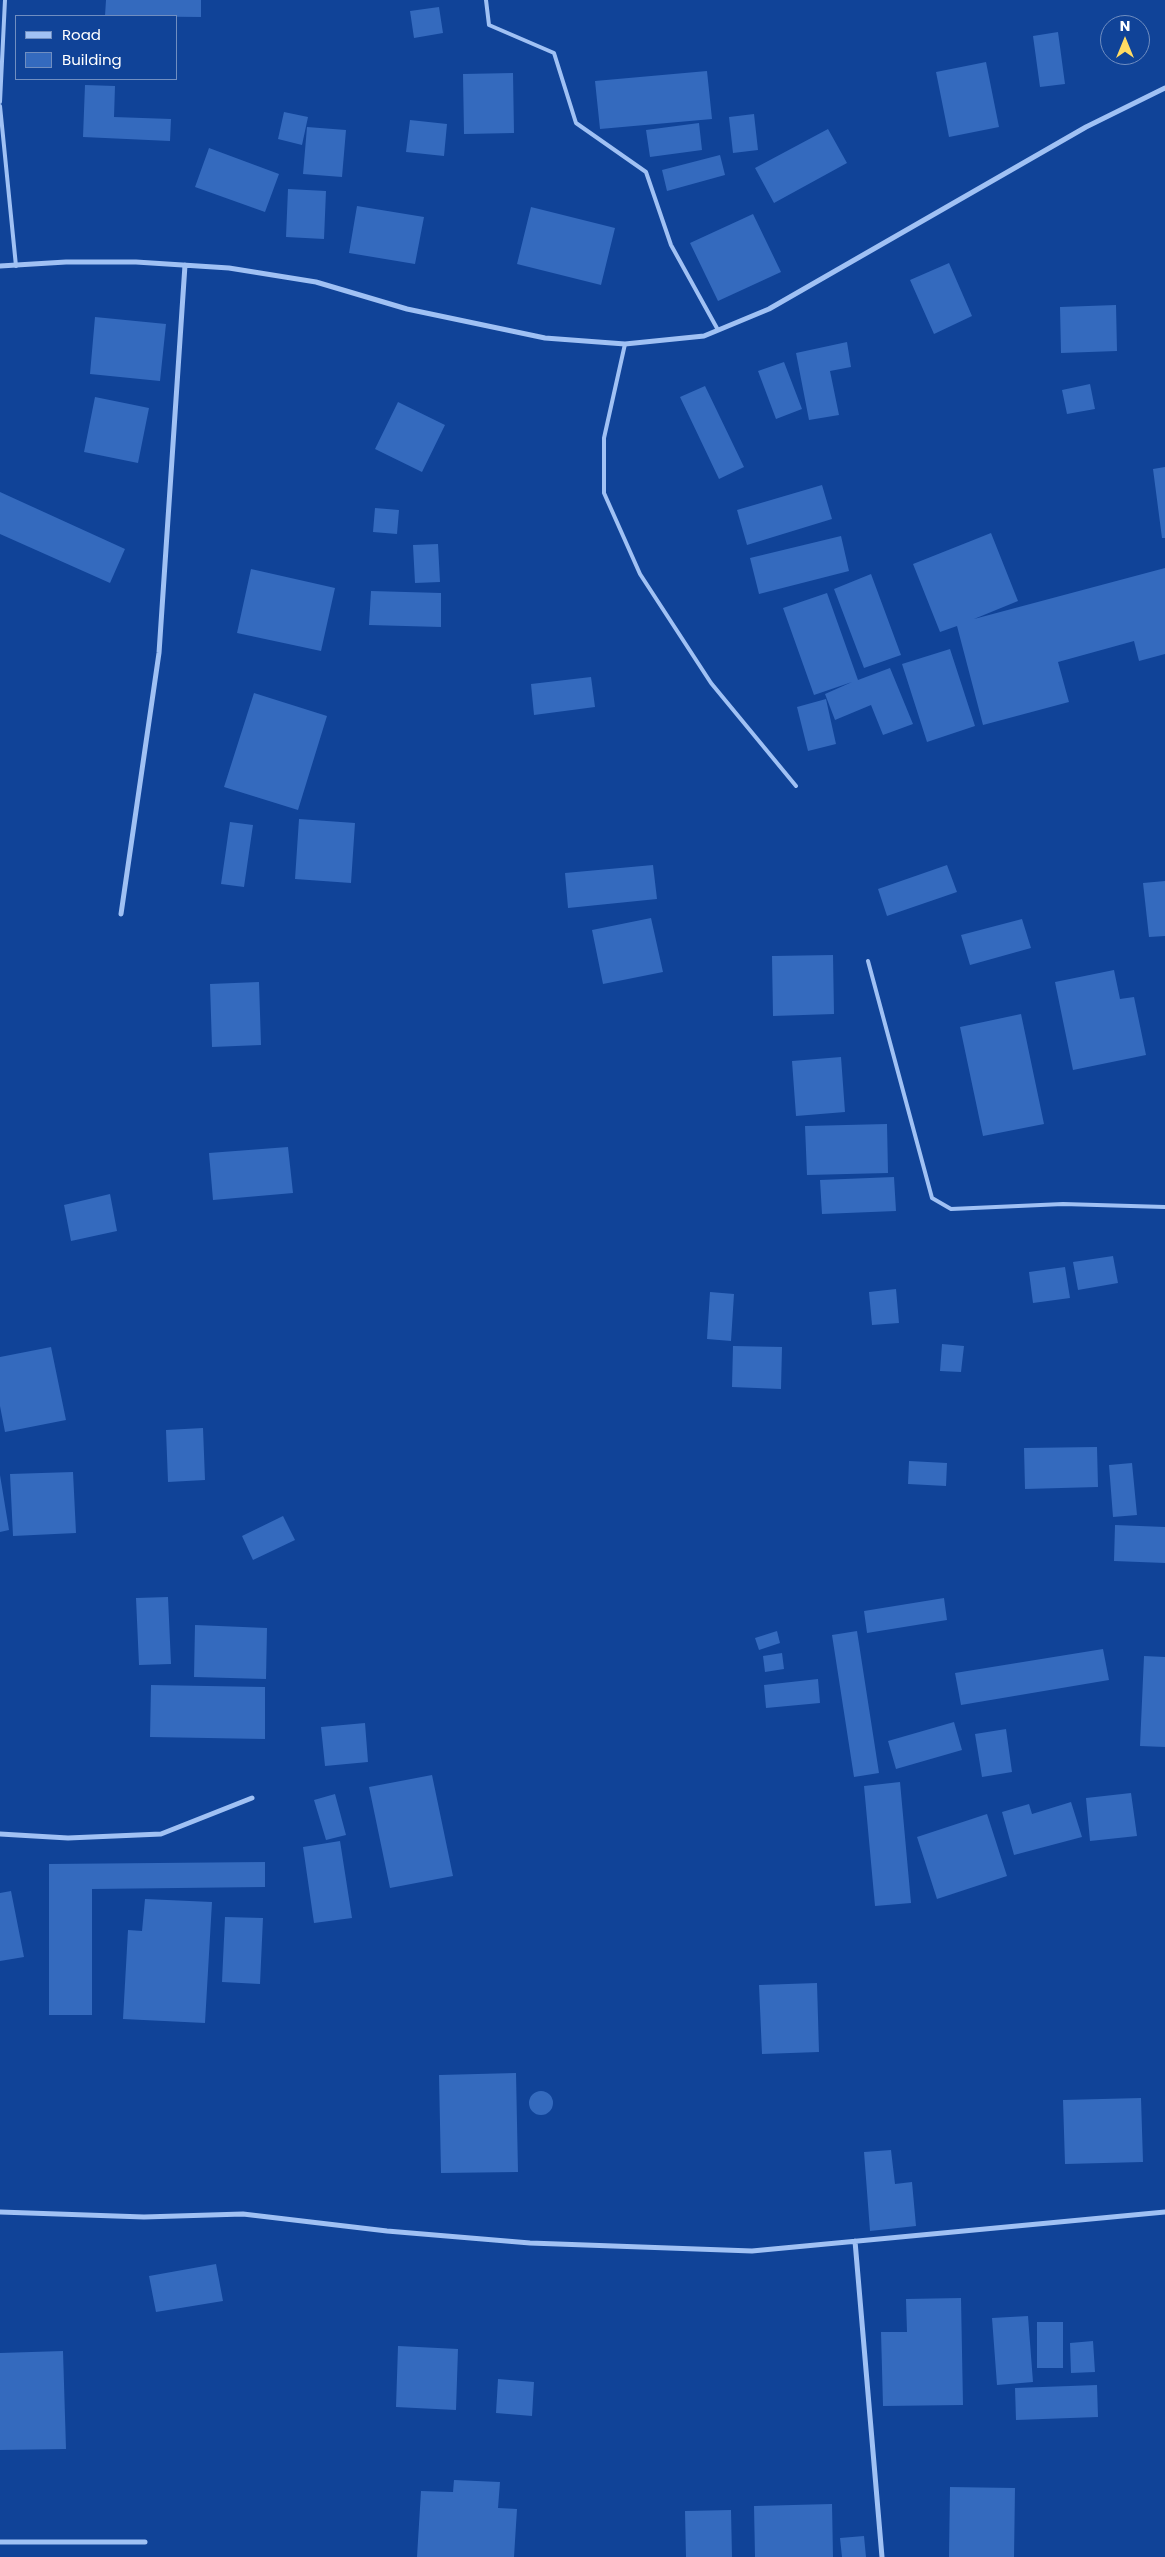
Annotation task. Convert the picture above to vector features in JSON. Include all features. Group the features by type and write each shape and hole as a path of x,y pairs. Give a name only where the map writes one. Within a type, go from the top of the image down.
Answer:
{"street":[{"path":"0,266 66,262 229,268 316,282 407,309 545,338 625,344 704,336 769,309 1086,127 1165,88"},
{"path":"121,914 159,653 185,265"},
{"path":"0,1834 68,1838 162,1834 252,1798"},
{"path":"0,2212 144,2217 243,2214 464,2238 752,2251 1165,2212"},
{"path":"855,2241 882,2557"},
{"path":"0,2542 144,2542"}],"lane":[{"path":"0,102 5,0"},
{"path":"486,0 490,25 554,53 576,122 646,172 671,245 718,330"},
{"path":"0,106 16,266"},
{"path":"625,344 604,438 604,493 640,574 711,683 796,786"},
{"path":"868,961 932,1198 951,1209 1063,1204 1165,1207"}],"building":[{"path":"106,0 201,0 201,17 178,17 178,15 105,15"},
{"path":"439,7 443,33 414,38 410,11"},
{"path":"1058,32 1065,84 1040,87 1033,36"},
{"path":"986,62 999,127 949,137 936,72"},
{"path":"707,71 712,119 600,129 595,81"},
{"path":"513,73 514,133 464,134 463,74"},
{"path":"85,85 115,86 114,117 171,119 170,141 83,137"},
{"path":"284,112 308,117 302,145 278,139"},
{"path":"754,114 758,150 733,153 729,117"},
{"path":"410,120 447,124 444,156 406,152"},
{"path":"699,123 702,150 650,157 646,130"},
{"path":"307,127 346,130 342,177 303,174"},
{"path":"828,129 847,163 774,203 755,168"},
{"path":"209,148 279,174 265,212 195,187"},
{"path":"720,155 725,175 667,191 662,170"},
{"path":"288,189 326,191 324,239 286,237"},
{"path":"357,206 424,217 415,264 349,253"},
{"path":"531,207 615,228 601,285 517,264"},
{"path":"753,214 781,272 718,301 690,243"},
{"path":"949,263 972,316 934,334 910,280"},
{"path":"1116,305 1117,351 1061,353 1060,307"},
{"path":"95,317 166,324 160,381 90,374"},
{"path":"847,342 851,367 830,371 839,415 809,420 796,353"},
{"path":"784,362 802,409 776,419 758,371"},
{"path":"1090,384 1095,409 1067,414 1062,390"},
{"path":"705,386 744,467 719,479 680,397"},
{"path":"95,397 149,408 138,463 84,452"},
{"path":"398,402 445,425 422,472 375,449"},
{"path":"1165,467 1165,538 1162,538 1153,469"},
{"path":"822,485 832,519 747,545 737,510"},
{"path":"0,492 125,549 110,583 0,534"},
{"path":"375,508 399,510 397,534 373,532"},
{"path":"991,533 1018,601 974,619 1165,568 1165,654 1139,661 1134,641 1058,662 1069,702 983,725 957,626 940,632 913,564"},
{"path":"841,536 849,571 759,594 750,558"},
{"path":"438,544 440,582 415,583 413,545"},
{"path":"251,569 335,588 321,651 237,633"},
{"path":"871,574 901,655 864,668 834,589"},
{"path":"371,591 441,593 441,627 369,625"},
{"path":"827,593 858,680 890,668 913,724 883,735 871,705 835,720 825,694 852,682 814,695 783,608"},
{"path":"950,649 975,726 927,742 902,664"},
{"path":"591,677 595,707 534,715 531,684"},
{"path":"254,693 327,716 298,810 224,787"},
{"path":"826,699 836,744 808,751 797,707"},
{"path":"299,819 355,823 351,883 295,879"},
{"path":"230,822 253,825 244,887 221,884"},
{"path":"653,865 657,899 568,908 565,873"},
{"path":"947,865 957,892 887,916 878,889"},
{"path":"1165,881 1165,936 1149,937 1143,883"},
{"path":"651,918 663,972 603,984 592,930"},
{"path":"1022,919 1031,948 970,965 961,935"},
{"path":"833,955 834,1014 773,1016 772,956"},
{"path":"1114,970 1120,999 1134,997 1146,1055 1073,1070 1055,982"},
{"path":"259,982 261,1045 212,1047 210,984"},
{"path":"1021,1014 1044,1124 983,1136 960,1027"},
{"path":"841,1057 845,1112 796,1116 792,1061"},
{"path":"887,1124 888,1173 807,1175 805,1126"},
{"path":"288,1147 293,1193 213,1200 209,1153"},
{"path":"894,1177 896,1211 822,1214 820,1180"},
{"path":"110,1194 117,1231 71,1241 64,1205"},
{"path":"1113,1256 1118,1283 1078,1290 1073,1262"},
{"path":"1065,1267 1070,1298 1033,1303 1029,1272"},
{"path":"896,1289 899,1323 872,1325 869,1292"},
{"path":"710,1292 734,1294 731,1341 707,1339"},
{"path":"942,1344 964,1346 961,1372 940,1371"},
{"path":"733,1346 782,1347 781,1389 732,1387"},
{"path":"51,1347 66,1420 5,1432 0,1406 0,1357"},
{"path":"203,1428 205,1480 168,1482 166,1430"},
{"path":"1097,1447 1098,1487 1025,1489 1024,1448"},
{"path":"909,1461 947,1463 946,1486 908,1484"},
{"path":"1132,1463 1137,1515 1113,1517 1109,1465"},
{"path":"73,1472 76,1533 13,1536 10,1474"},
{"path":"0,1475 9,1530 0,1532"},
{"path":"283,1516 295,1540 253,1560 242,1536"},
{"path":"1115,1525 1165,1527 1165,1563 1114,1561"},
{"path":"168,1597 171,1664 139,1665 136,1598"},
{"path":"944,1598 947,1620 867,1633 864,1611"},
{"path":"195,1625 267,1628 266,1679 194,1677"},
{"path":"777,1631 780,1643 759,1650 755,1638"},
{"path":"857,1631 879,1773 854,1777 832,1635"},
{"path":"1103,1649 1109,1680 961,1705 955,1673"},
{"path":"782,1653 784,1669 765,1672 763,1656"},
{"path":"1144,1656 1165,1657 1165,1747 1140,1746"},
{"path":"818,1679 820,1703 766,1708 764,1685"},
{"path":"151,1685 265,1687 265,1739 150,1737"},
{"path":"954,1722 962,1750 896,1769 888,1741"},
{"path":"365,1723 368,1762 325,1766 321,1727"},
{"path":"1006,1729 1012,1772 982,1777 975,1734"},
{"path":"432,1775 453,1876 390,1888 369,1787"},
{"path":"900,1782 911,1903 875,1906 864,1786"},
{"path":"1131,1793 1137,1836 1090,1841 1086,1798"},
{"path":"335,1794 346,1835 326,1840 314,1800"},
{"path":"1071,1802 1082,1837 1014,1855 1002,1812 1029,1804 1032,1814"},
{"path":"987,1814 1007,1876 937,1899 917,1837"},
{"path":"340,1841 352,1918 314,1923 303,1847"},
{"path":"265,1862 265,1887 92,1889 92,2015 49,2015 49,1864"},
{"path":"11,1891 24,1957 0,1961 0,1893"},
{"path":"145,1899 212,1902 205,2023 123,2019 128,1930 142,1931"},
{"path":"225,1917 263,1918 260,1984 222,1982"},
{"path":"817,1983 819,2052 762,2054 759,1985"},
{"path":"516,2073 518,2172 441,2173 439,2075"},
{"path":"541,2091 549,2095 553,2103 549,2111 541,2115 533,2111 529,2103 533,2095"},
{"path":"1141,2098 1143,2162 1065,2164 1063,2100"},
{"path":"891,2150 895,2184 912,2182 916,2226 870,2231 864,2152"},
{"path":"216,2264 223,2301 156,2312 149,2276"},
{"path":"961,2298 963,2405 883,2406 881,2332 907,2332 906,2299"},
{"path":"1028,2316 1033,2382 997,2385 992,2318"},
{"path":"1037,2322 1063,2322 1063,2368 1037,2368"},
{"path":"1093,2341 1095,2372 1071,2373 1070,2343"},
{"path":"398,2346 458,2349 456,2410 396,2407"},
{"path":"63,2351 66,2449 0,2450 0,2353"},
{"path":"498,2379 534,2382 532,2416 496,2413"},
{"path":"1097,2385 1098,2417 1016,2420 1015,2388"},
{"path":"454,2480 500,2482 498,2508 517,2509 514,2557 417,2557 421,2491 453,2492"},
{"path":"950,2487 1015,2488 1014,2557 949,2557"},
{"path":"832,2504 833,2557 755,2557 754,2506"},
{"path":"731,2510 732,2557 686,2557 685,2511"},
{"path":"864,2536 866,2557 842,2557 840,2538"}]}
